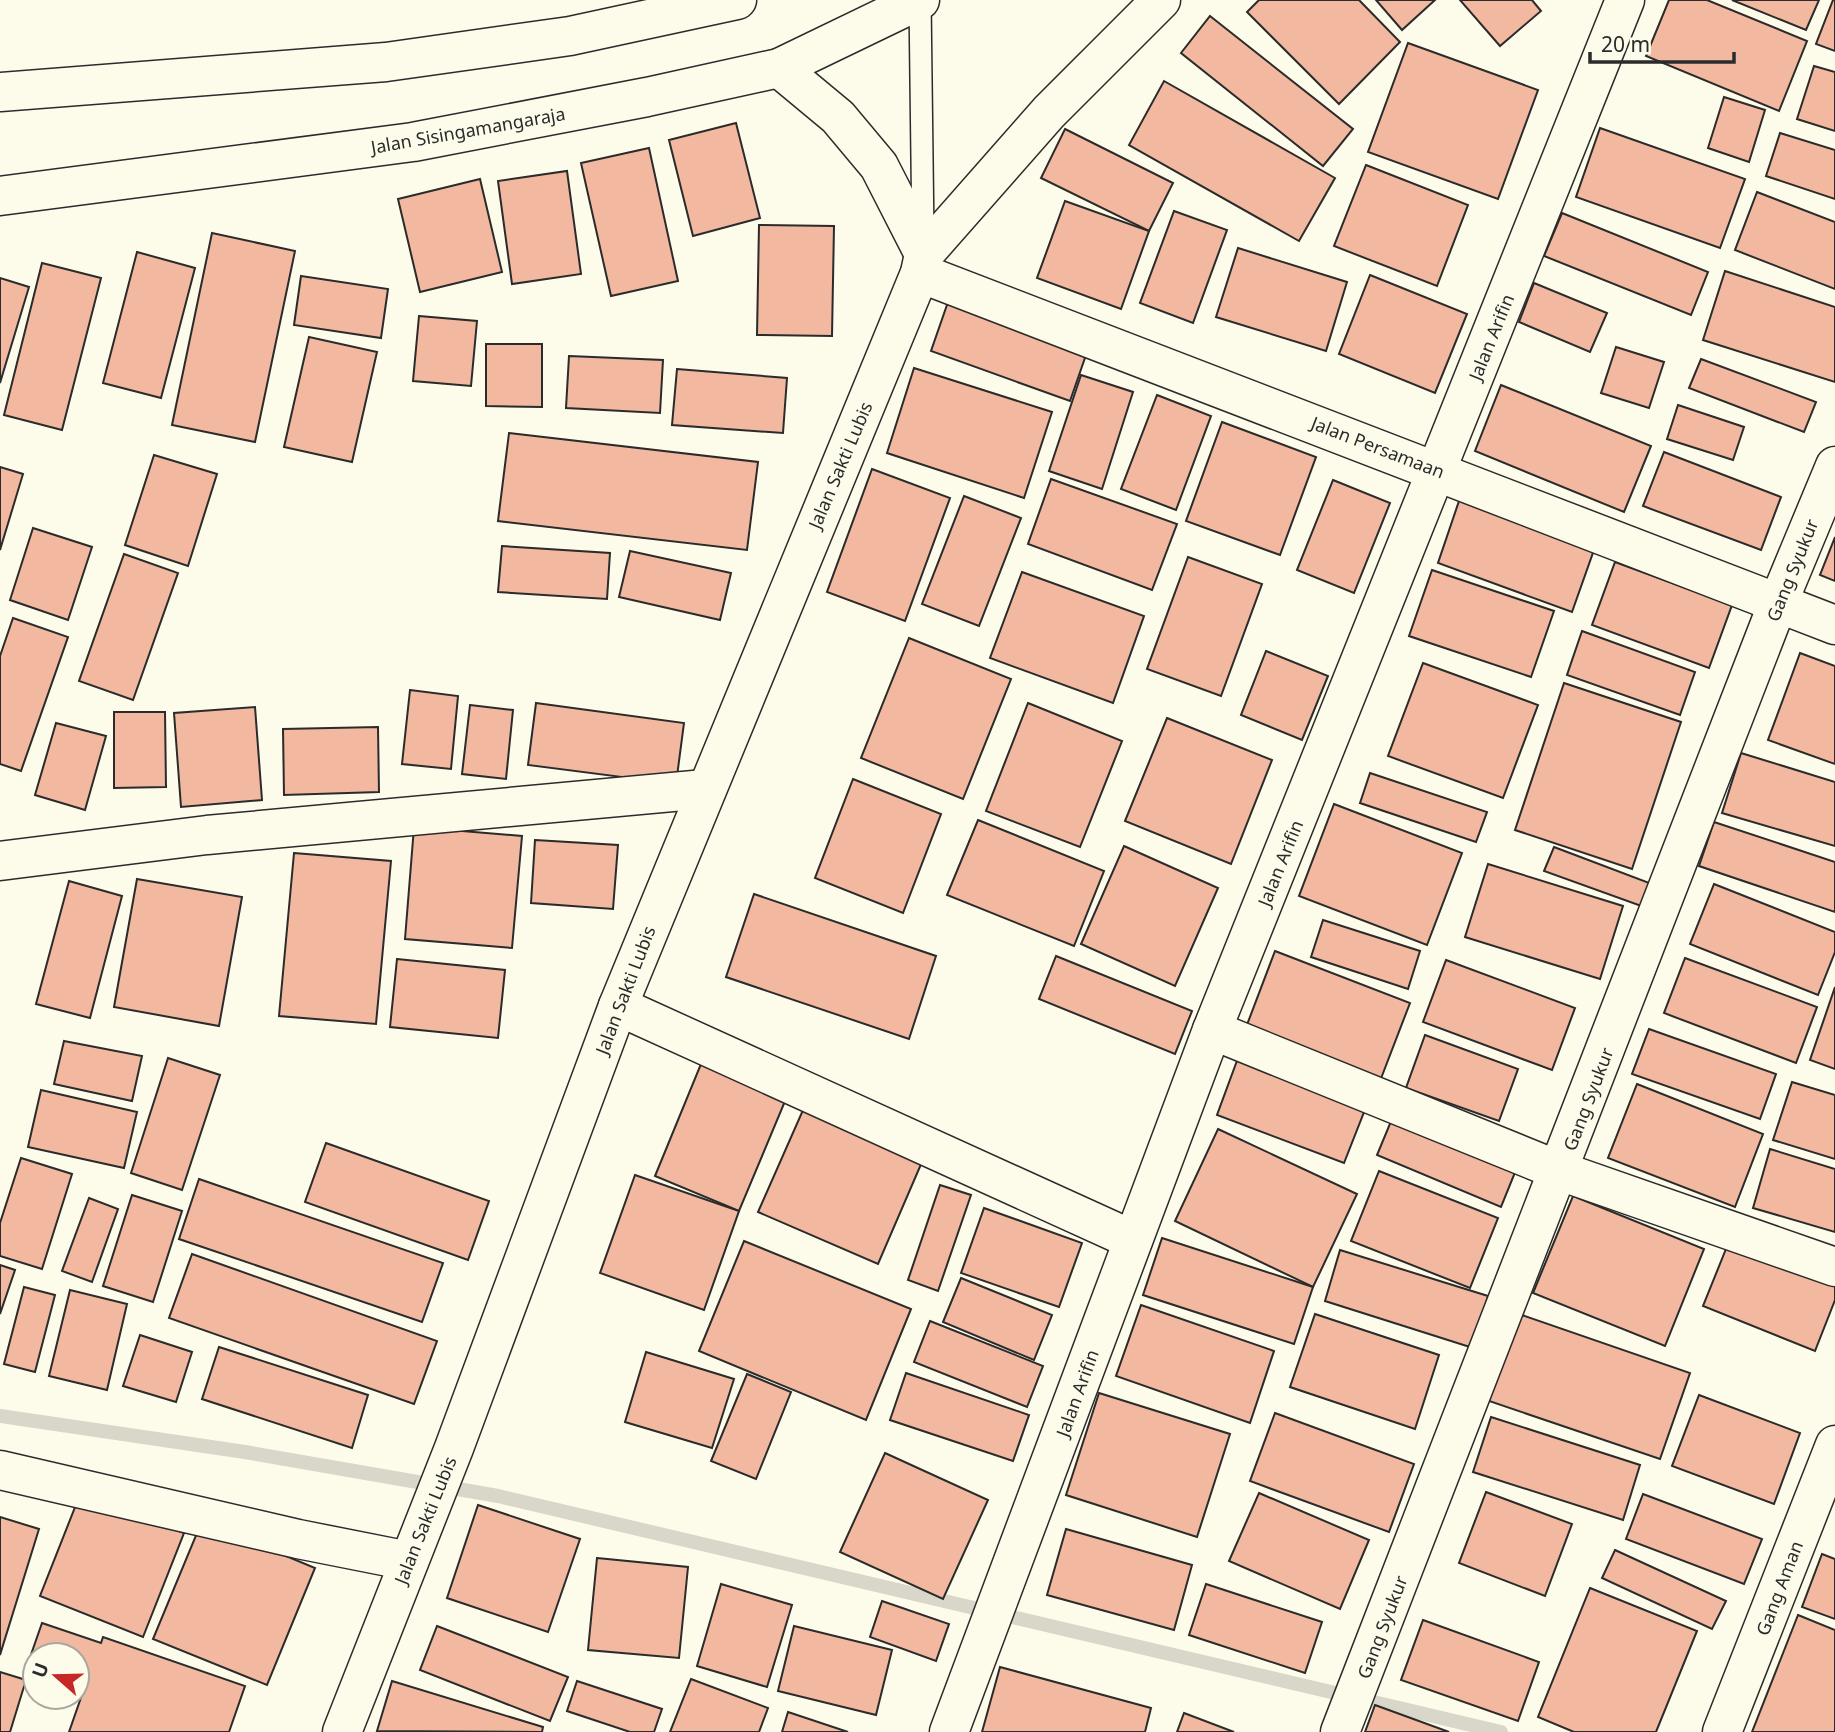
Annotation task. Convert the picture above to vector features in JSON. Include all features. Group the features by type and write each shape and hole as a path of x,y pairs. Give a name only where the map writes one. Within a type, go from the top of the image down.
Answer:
{"street":[{"path":"0,92 386,62 570,36 737,0"},
{"name":"Jalan Sisingamangaraja","path":"0,196 413,142 648,97 779,68 920,0"},
{"name":"Jalan Sakti Lubis","path":"342,1732 454,1448 618,1006 922,263 1049,112 1161,0"},
{"name":"Jalan Arifin","path":"948,1732 1212,1030 1439,470 1625,0"},
{"path":"779,68 838,117 879,166 922,263"},
{"name":"Jalan Persamaan","path":"922,263 1835,625"},
{"name":"Gang Syukur","path":"1340,1732 1779,603 1835,466"},
{"path":"0,861 207,835 705,789"},
{"path":"618,1006 1133,1240"},
{"path":"1212,1030 1560,1171 1835,1267"},
{"name":"Gang Aman","path":"1722,1732 1835,1445"},
{"path":"0,1470 298,1539 412,1550"}],"lane":[{"path":"920,0 922,263"}],"building":[{"path":"1259,0 1359,0 1400,42 1339,104 1247,12"},
{"path":"1376,0 1435,0 1402,30"},
{"path":"1460,0 1532,0 1541,11 1500,46"},
{"path":"1669,0 1707,0 1807,41 1779,111 1646,56"},
{"path":"1732,0 1819,0 1806,30"},
{"path":"1835,0 1835,51 1816,44"},
{"path":"1210,16 1353,129 1323,166 1181,53"},
{"path":"1408,43 1538,90 1498,199 1368,152"},
{"path":"1814,66 1835,72 1835,131 1797,119"},
{"path":"1164,81 1335,178 1299,241 1129,145"},
{"path":"1724,97 1765,110 1749,162 1708,148"},
{"path":"736,123 760,218 693,236 669,140"},
{"path":"1600,128 1745,179 1720,248 1576,197"},
{"path":"1065,129 1173,183 1149,231 1041,178"},
{"path":"1780,133 1835,150 1835,199 1766,176"},
{"path":"649,148 678,281 611,296 581,163"},
{"path":"1366,165 1468,205 1437,286 1334,246"},
{"path":"567,171 581,274 512,284 498,181"},
{"path":"480,179 502,272 420,292 398,199"},
{"path":"1757,192 1835,222 1835,289 1735,250"},
{"path":"1065,201 1149,231 1121,309 1037,278"},
{"path":"1174,211 1227,230 1193,323 1140,303"},
{"path":"1562,213 1708,272 1691,315 1544,256"},
{"path":"759,225 834,226 832,336 757,335"},
{"path":"212,233 295,251 255,442 172,425"},
{"path":"1238,248 1347,282 1326,351 1216,317"},
{"path":"137,252 195,268 161,398 103,383"},
{"path":"42,263 101,278 62,430 4,415"},
{"path":"1725,271 1835,307 1835,382 1703,340"},
{"path":"1370,275 1467,314 1435,393 1339,354"},
{"path":"301,276 388,289 381,338 294,325"},
{"path":"0,278 29,287 0,383"},
{"path":"1534,283 1607,313 1590,352 1519,322"},
{"path":"948,302 1087,352 1070,401 931,351"},
{"path":"419,316 477,321 471,386 413,381"},
{"path":"309,337 377,352 352,462 284,447"},
{"path":"486,344 542,344 542,407 486,406"},
{"path":"1616,347 1664,362 1649,408 1601,393"},
{"path":"569,356 663,360 660,413 566,408"},
{"path":"1701,359 1816,402 1804,432 1689,388"},
{"path":"914,368 1052,412 1024,498 887,453"},
{"path":"677,369 787,378 783,433 672,425"},
{"path":"1081,375 1133,392 1102,489 1049,471"},
{"path":"1501,385 1651,446 1624,512 1475,451"},
{"path":"1157,395 1211,416 1176,510 1121,489"},
{"path":"1678,405 1744,427 1733,460 1667,439"},
{"path":"1222,422 1316,457 1280,555 1186,521"},
{"path":"509,433 758,462 747,550 498,521"},
{"path":"1664,452 1781,497 1761,550 1643,506"},
{"path":"154,455 217,474 188,566 125,545"},
{"path":"0,467 23,474 0,550"},
{"path":"872,469 950,498 905,621 827,592"},
{"path":"1051,479 1177,524 1152,590 1028,544"},
{"path":"1333,480 1390,503 1354,593 1297,570"},
{"path":"964,496 1021,518 979,626 922,604"},
{"path":"1460,498 1595,547 1572,612 1438,563"},
{"path":"33,528 92,547 68,620 10,600"},
{"path":"1835,537 1835,581 1820,575"},
{"path":"502,546 610,553 607,599 498,592"},
{"path":"630,551 731,573 720,620 619,597"},
{"path":"124,554 178,573 133,700 79,681"},
{"path":"1188,557 1262,584 1221,696 1147,669"},
{"path":"1615,562 1732,605 1709,668 1592,625"},
{"path":"1432,570 1554,611 1531,677 1409,636"},
{"path":"1022,572 1144,616 1113,703 990,658"},
{"path":"13,618 68,637 21,771 0,764 0,656"},
{"path":"1582,631 1695,672 1680,715 1567,675"},
{"path":"909,638 1011,679 963,799 861,758"},
{"path":"1266,651 1328,676 1302,740 1241,715"},
{"path":"1800,653 1835,666 1835,764 1768,740"},
{"path":"1423,663 1538,705 1503,798 1388,756"},
{"path":"1564,683 1681,722 1632,869 1515,830"},
{"path":"410,690 458,696 451,769 402,764"},
{"path":"536,703 684,723 676,784 528,765"},
{"path":"1028,703 1122,741 1080,847 986,811"},
{"path":"470,705 513,710 506,779 462,774"},
{"path":"255,707 262,800 181,807 174,713"},
{"path":"114,712 165,712 166,787 114,788"},
{"path":"1167,718 1272,760 1231,864 1125,821"},
{"path":"56,723 106,736 85,810 35,795"},
{"path":"378,727 379,792 284,795 283,729"},
{"path":"1741,753 1835,782 1835,846 1722,813"},
{"path":"1370,773 1487,812 1476,842 1360,803"},
{"path":"853,779 941,814 903,913 815,878"},
{"path":"1334,804 1462,853 1427,945 1299,896"},
{"path":"978,820 1104,871 1074,946 947,895"},
{"path":"1714,822 1835,862 1835,912 1699,866"},
{"path":"414,827 522,836 512,948 405,939"},
{"path":"535,840 618,845 613,909 531,903"},
{"path":"1124,846 1218,888 1175,986 1081,944"},
{"path":"1554,847 1652,884 1644,907 1544,871"},
{"path":"294,853 391,861 376,1024 279,1016"},
{"path":"1488,864 1623,906 1600,979 1465,937"},
{"path":"137,879 242,897 219,1026 114,1007"},
{"path":"69,881 122,896 90,1018 36,1004"},
{"path":"1714,884 1835,932 1835,952 1818,995 1690,944"},
{"path":"754,894 936,956 909,1039 726,977"},
{"path":"1323,920 1420,951 1408,989 1311,957"},
{"path":"1275,951 1410,1003 1380,1081 1245,1030"},
{"path":"1056,956 1192,1011 1175,1054 1039,999"},
{"path":"1685,958 1817,1007 1796,1063 1664,1013"},
{"path":"397,959 505,970 498,1038 390,1027"},
{"path":"1446,960 1575,1008 1552,1070 1423,1022"},
{"path":"1835,987 1835,1069 1810,1060"},
{"path":"1649,1029 1776,1074 1760,1119 1632,1074"},
{"path":"1425,1035 1518,1069 1499,1121 1406,1088"},
{"path":"64,1041 142,1056 132,1101 54,1084"},
{"path":"168,1058 220,1075 182,1190 131,1173"},
{"path":"1238,1058 1366,1107 1344,1163 1217,1115"},
{"path":"703,1059 788,1094 739,1211 655,1176"},
{"path":"1792,1082 1835,1095 1835,1159 1773,1140"},
{"path":"1637,1084 1763,1134 1735,1207 1608,1158"},
{"path":"41,1090 137,1112 124,1168 28,1147"},
{"path":"803,1110 922,1162 878,1264 758,1212"},
{"path":"1394,1114 1518,1165 1501,1207 1377,1155"},
{"path":"1218,1129 1357,1194 1313,1287 1175,1221"},
{"path":"326,1143 489,1201 468,1260 305,1202"},
{"path":"1770,1149 1835,1169 1835,1232 1753,1208"},
{"path":"21,1158 72,1174 42,1269 0,1256 0,1223"},
{"path":"1379,1171 1498,1218 1470,1288 1351,1241"},
{"path":"635,1175 739,1211 704,1310 600,1273"},
{"path":"199,1179 443,1263 422,1322 179,1239"},
{"path":"940,1185 971,1195 938,1291 908,1280"},
{"path":"132,1195 182,1211 153,1302 103,1286"},
{"path":"1573,1196 1704,1249 1665,1346 1533,1293"},
{"path":"89,1198 118,1209 92,1282 62,1271"},
{"path":"984,1208 1082,1243 1059,1307 961,1273"},
{"path":"1732,1234 1835,1276 1835,1300 1815,1351 1703,1306"},
{"path":"1162,1238 1313,1287 1294,1344 1143,1295"},
{"path":"744,1241 911,1309 866,1420 699,1351"},
{"path":"1340,1250 1488,1296 1473,1348 1325,1301"},
{"path":"192,1254 437,1341 414,1404 169,1318"},
{"path":"0,1265 15,1270 0,1314"},
{"path":"961,1278 1052,1315 1034,1360 943,1322"},
{"path":"24,1287 55,1295 35,1372 4,1364"},
{"path":"70,1290 127,1304 107,1390 49,1376"},
{"path":"1141,1305 1274,1351 1250,1423 1116,1376"},
{"path":"1315,1314 1439,1355 1415,1429 1290,1387"},
{"path":"1519,1314 1690,1373 1660,1459 1489,1401"},
{"path":"930,1321 1043,1366 1027,1407 914,1362"},
{"path":"140,1335 192,1352 176,1402 123,1386"},
{"path":"219,1347 368,1395 352,1448 202,1399"},
{"path":"646,1352 734,1379 712,1448 625,1422"},
{"path":"906,1373 1029,1415 1013,1461 890,1420"},
{"path":"747,1374 791,1392 756,1479 711,1461"},
{"path":"1099,1393 1230,1434 1197,1537 1066,1495"},
{"path":"1699,1395 1800,1433 1774,1504 1672,1466"},
{"path":"1275,1413 1414,1464 1389,1532 1250,1481"},
{"path":"1491,1417 1640,1465 1623,1520 1473,1472"},
{"path":"885,1453 988,1500 943,1599 840,1552"},
{"path":"81,1492 184,1533 143,1637 40,1596"},
{"path":"1486,1492 1572,1524 1545,1596 1459,1563"},
{"path":"1259,1493 1369,1540 1340,1609 1229,1561"},
{"path":"1643,1494 1762,1539 1744,1584 1626,1539"},
{"path":"478,1505 580,1539 548,1632 447,1598"},
{"path":"0,1517 39,1529 0,1655"},
{"path":"202,1521 315,1568 267,1685 153,1639"},
{"path":"1066,1529 1192,1565 1174,1630 1047,1595"},
{"path":"1615,1550 1726,1601 1712,1629 1602,1578"},
{"path":"1822,1554 1835,1559 1835,1619 1802,1607"},
{"path":"597,1558 688,1567 679,1658 588,1650"},
{"path":"721,1584 792,1605 767,1687 697,1666"},
{"path":"1206,1584 1322,1622 1305,1673 1189,1635"},
{"path":"1590,1588 1697,1631 1656,1732 1574,1732 1538,1717"},
{"path":"882,1601 949,1624 936,1661 870,1637"},
{"path":"1798,1615 1835,1630 1835,1732 1752,1732"},
{"path":"1423,1620 1539,1662 1518,1721 1401,1680"},
{"path":"42,1623 101,1643 103,1637 245,1686 229,1732 69,1732 76,1711 91,1711 91,1641 36,1641"},
{"path":"437,1626 568,1677 550,1721 420,1670"},
{"path":"794,1626 892,1650 876,1715 778,1691"},
{"path":"1000,1667 1151,1708 1145,1732 982,1732"},
{"path":"0,1672 21,1678 21,1696 10,1732 0,1732"},
{"path":"691,1679 768,1708 759,1732 670,1732"},
{"path":"392,1681 543,1727 542,1732 377,1731"},
{"path":"577,1681 662,1709 654,1732 630,1732 567,1711"},
{"path":"1375,1705 1449,1732 1365,1732"},
{"path":"788,1712 848,1732 782,1732"},
{"path":"1184,1713 1234,1732 1177,1732"}],"waterway":[{"path":"0,1416 245,1452 498,1496 1501,1732"}]}
